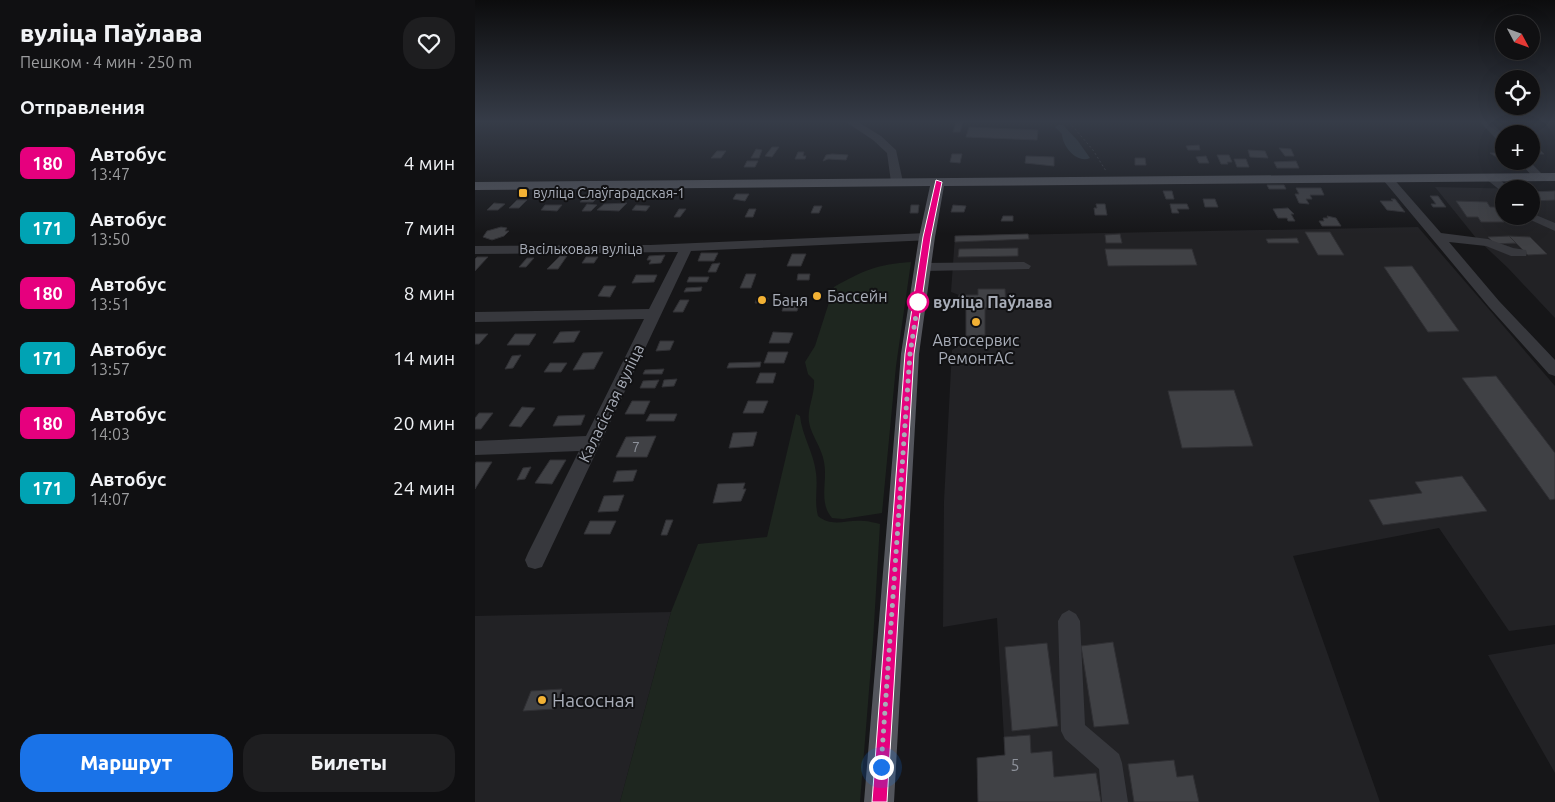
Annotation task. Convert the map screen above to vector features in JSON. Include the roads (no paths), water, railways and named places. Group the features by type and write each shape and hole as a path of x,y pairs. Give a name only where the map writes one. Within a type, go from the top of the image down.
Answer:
{"main road":[{"path":"475,186 1555,177"},
{"path":"879,802 910,354 927,237 938,182"}],"street":[{"path":"893,159 897,182"},
{"path":"1532,170 1539,177"},
{"path":"1491,178 1495,181"},
{"path":"1388,179 1494,304 1555,370"},
{"path":"1540,221 1555,227"},
{"path":"1437,236 1449,240 1469,240 1491,244 1510,254 1521,254"},
{"name":"Васільковая вуліца","path":"475,250 650,249 927,237"},
{"name":"Каласістая вуліца","path":"535,560 687,246"},
{"path":"923,267 1024,266"},
{"path":"475,317 654,314"},
{"path":"475,448 591,443"},
{"path":"1069,621 1073,731 1109,763 1115,802"}],"place":[{"name":"вуліца Слаўгарадская-1","path":"523,193"},
{"name":"Бассейн","path":"817,296"},
{"name":"Баня","path":"762,300"},
{"name":"вуліца Паўлава","path":"918,302"},
{"name":"Автосервис РемонтАС","path":"976,322"},
{"name":"Насосная","path":"542,700"}]}
